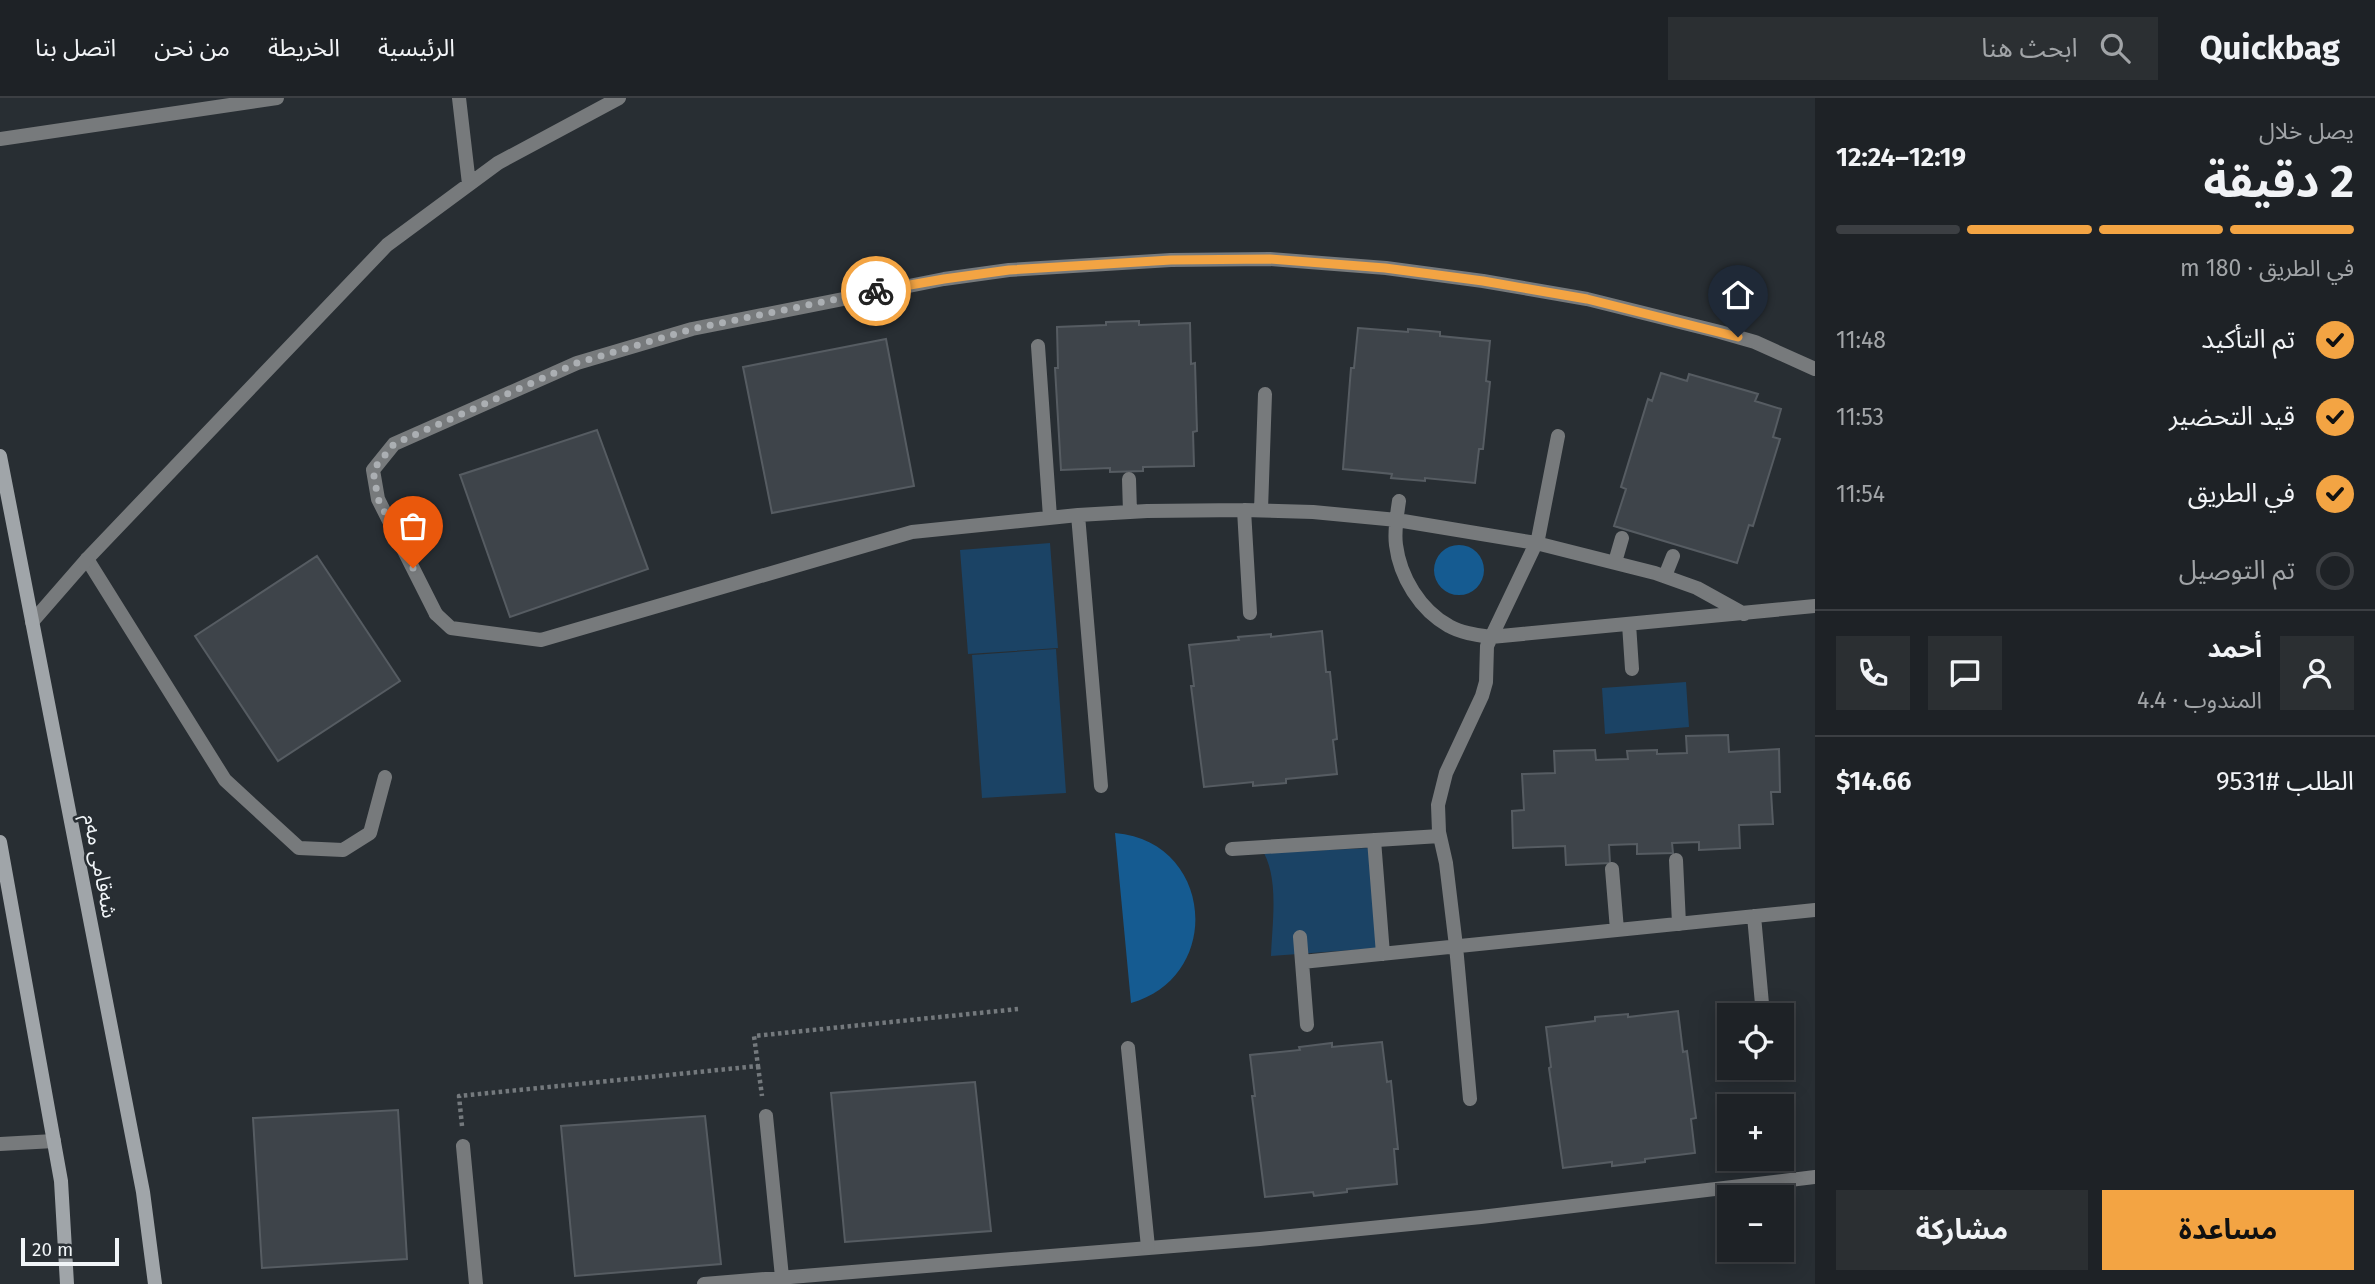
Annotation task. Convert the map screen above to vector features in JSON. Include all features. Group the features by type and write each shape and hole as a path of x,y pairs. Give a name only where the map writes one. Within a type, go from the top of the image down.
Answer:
{"street":[{"path":"0,139 226,101 277,98"},
{"path":"458,98 469,184"},
{"path":"32,622 88,559 387,246 498,163 619,98"},
{"path":"1744,614 1697,589 1665,576 1536,543 1397,520 1261,510 1130,512 1078,514 912,532 541,640 451,628 436,614 378,499 373,470 394,444 577,363 692,329 944,279 1009,270 1171,260 1270,259 1385,268 1587,299 1755,342 1815,369"},
{"path":"1038,346 1050,517"},
{"path":"1261,510 1265,394"},
{"path":"1470,1099 1456,946 1438,805 1441,787 1482,696 1486,682 1487,646 1536,543 1558,436"},
{"name":"شەقامی مەم","path":"0,456 143,1192 155,1284"},
{"path":"1129,479 1130,512"},
{"path":"1399,501 1396,548 1408,584 1435,616 1449,626 1491,637 1815,606"},
{"path":"1244,510 1250,613"},
{"path":"1078,514 1101,786"},
{"path":"1615,562 1622,538"},
{"path":"1665,576 1673,556"},
{"path":"88,559 225,780 299,848 343,850 370,833 385,776"},
{"path":"1629,624 1632,669"},
{"path":"1232,849 1440,836"},
{"path":"1374,840 1383,954"},
{"path":"0,842 54,1141 65,1229 67,1284"},
{"path":"1676,860 1679,924"},
{"path":"1612,869 1617,930"},
{"path":"1302,962 1815,910"},
{"path":"1754,916 1762,1003"},
{"path":"1300,937 1307,1026"},
{"path":"1128,1048 1148,1247"},
{"path":"766,1116 782,1277"},
{"path":"0,1144 54,1141"},
{"path":"463,1146 476,1284"},
{"path":"704,1284 1260,1239 1481,1217 1815,1177"}],"path":[{"path":"463,1146 459,1096 758,1066 754,1036 1018,1009"}],"shaded area":[{"path":"1050,543 1058,648 968,654 960,550"},
{"path":"1459,545 1477,552 1484,570 1477,588 1459,595 1441,588 1434,570 1441,552"},
{"path":"1056,649 1066,793 982,798 972,655"},
{"path":"1686,682 1689,727 1605,734 1602,688"},
{"path":"1115,833 1148,841 1172,859 1188,883 1195,911 1193,939 1182,966 1161,988 1131,1003"},
{"path":"1370,848 1379,948 1271,956 1273,890 1269,864 1264,853"}],"building":[{"path":"1139,321 1139,325 1190,323 1191,364 1195,363 1197,431 1193,432 1194,466 1143,467 1143,471 1110,472 1110,468 1061,470 1055,368 1058,368 1057,327"},
{"path":"1358,328 1440,332 1440,336 1490,341 1486,381 1490,382 1483,449 1479,449 1475,483 1391,478 1392,474 1343,469 1351,368 1354,368"},
{"path":"886,339 914,486 772,513 743,367"},
{"path":"1661,373 1687,381 1689,374 1758,394 1755,401 1781,409 1773,437 1780,439 1753,526 1749,525 1737,563 1614,526 1626,489 1621,487 1648,399 1652,401"},
{"path":"597,430 648,569 510,617 460,475"},
{"path":"317,556 400,681 278,761 195,636"},
{"path":"1322,631 1326,672 1330,672 1337,739 1333,740 1337,774 1286,779 1286,783 1253,786 1253,782 1204,787 1191,686 1194,686 1189,645 1239,640 1238,637 1271,634 1271,637"},
{"path":"1728,735 1729,752 1779,749 1780,792 1771,792 1773,824 1739,825 1740,848 1699,850 1699,842 1672,843 1673,853 1637,854 1637,844 1609,845 1610,863 1566,865 1565,846 1513,848 1512,811 1524,810 1522,774 1555,773 1554,751 1595,750 1596,760 1628,759 1627,751 1687,753 1686,736"},
{"path":"1678,1011 1683,1052 1687,1051 1696,1118 1691,1119 1695,1153 1612,1166 1612,1162 1563,1168 1546,1027 1595,1021 1595,1017 1628,1014 1628,1017"},
{"path":"1382,1042 1387,1082 1391,1081 1398,1149 1394,1149 1397,1184 1347,1189 1347,1192 1314,1196 1313,1192 1265,1197 1252,1096 1255,1096 1250,1055 1300,1050 1299,1047 1332,1043 1332,1047"},
{"path":"975,1082 991,1231 845,1242 831,1093"},
{"path":"398,1110 407,1259 262,1268 253,1118"},
{"path":"705,1116 721,1264 575,1276 561,1126"}],"way so far":[{"path":"413,568 378,499 373,470 394,444 577,363 692,329 876,291"}],"route":[{"path":"876,291 1009,270 1171,260 1270,259 1385,268 1483,281 1587,299 1738,337"}]}
